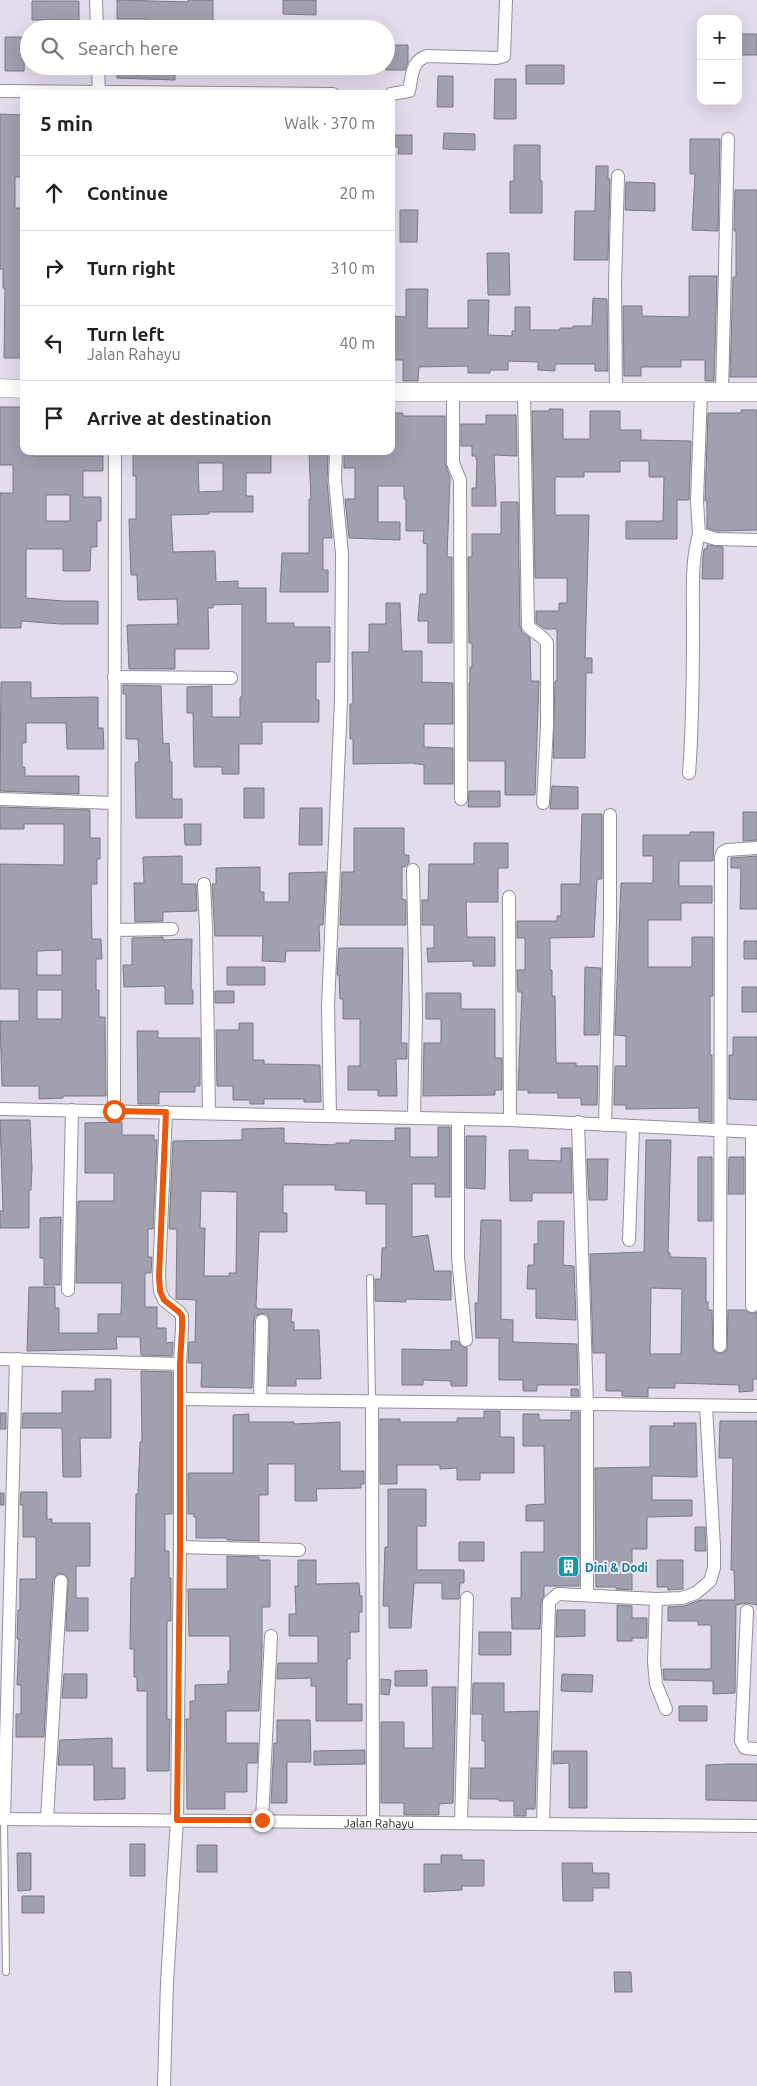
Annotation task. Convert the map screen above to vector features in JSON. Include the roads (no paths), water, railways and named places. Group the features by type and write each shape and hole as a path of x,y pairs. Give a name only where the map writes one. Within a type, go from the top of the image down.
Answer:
{"street":[{"path":"96,0 97,20"},
{"path":"395,94 409,91 415,64 419,58 427,56 497,58 504,56 506,0"},
{"path":"98,75 99,90"},
{"path":"0,91 20,91"},
{"path":"722,392 728,139"},
{"path":"616,391 615,284 618,176"},
{"path":"0,388 20,388"},
{"path":"395,392 757,392"},
{"path":"524,392 528,626 531,631 543,637 547,643 547,725 543,803"},
{"path":"689,773 693,576 695,546 698,534 697,508 701,392"},
{"path":"453,393 453,463 460,480 460,799"},
{"path":"114,455 114,1111"},
{"path":"330,1116 328,1007 341,690 342,554 335,480 336,455"},
{"path":"698,534 716,539 757,540"},
{"path":"114,677 231,678"},
{"path":"0,799 114,803"},
{"path":"605,1125 610,929 610,815"},
{"path":"720,1346 722,1131 721,857 723,852 727,850 757,848"},
{"path":"413,870 416,1014 414,1118"},
{"path":"204,884 208,1112"},
{"path":"508,897 510,1120"},
{"path":"114,930 172,930"},
{"path":"0,1109 208,1112 578,1122 633,1127 755,1132 752,1306"},
{"path":"68,1290 72,1110"},
{"path":"164,2086 167,1983 177,1820 180,1364 182,1316 164,1300 160,1291 159,1276 166,1112"},
{"path":"458,1119 458,1258 466,1340"},
{"path":"578,1122 588,1405 587,1594"},
{"path":"629,1240 633,1127"},
{"path":"260,1400 262,1321"},
{"path":"0,1359 180,1364"},
{"path":"2,1819 16,1359"},
{"path":"180,1399 757,1406"},
{"path":"372,1400 373,1822"},
{"path":"543,1824 549,1602 558,1594 656,1599 682,1598 696,1593 710,1581 714,1568 714,1547 706,1406"},
{"path":"180,1547 299,1550"},
{"path":"47,1819 61,1581"},
{"path":"460,1822 467,1598"},
{"path":"656,1599 654,1662 656,1684 666,1709"},
{"path":"746,1611 741,1742 745,1748 757,1750"},
{"path":"262,1820 271,1636"},
{"name":"Jalan Rahayu","path":"2,1819 757,1826"}],"lane":[{"path":"370,1278 372,1400"},
{"path":"2,1819 6,1972"}],"place":[{"name":"Dini & Dodi","path":"569,1567"}]}
